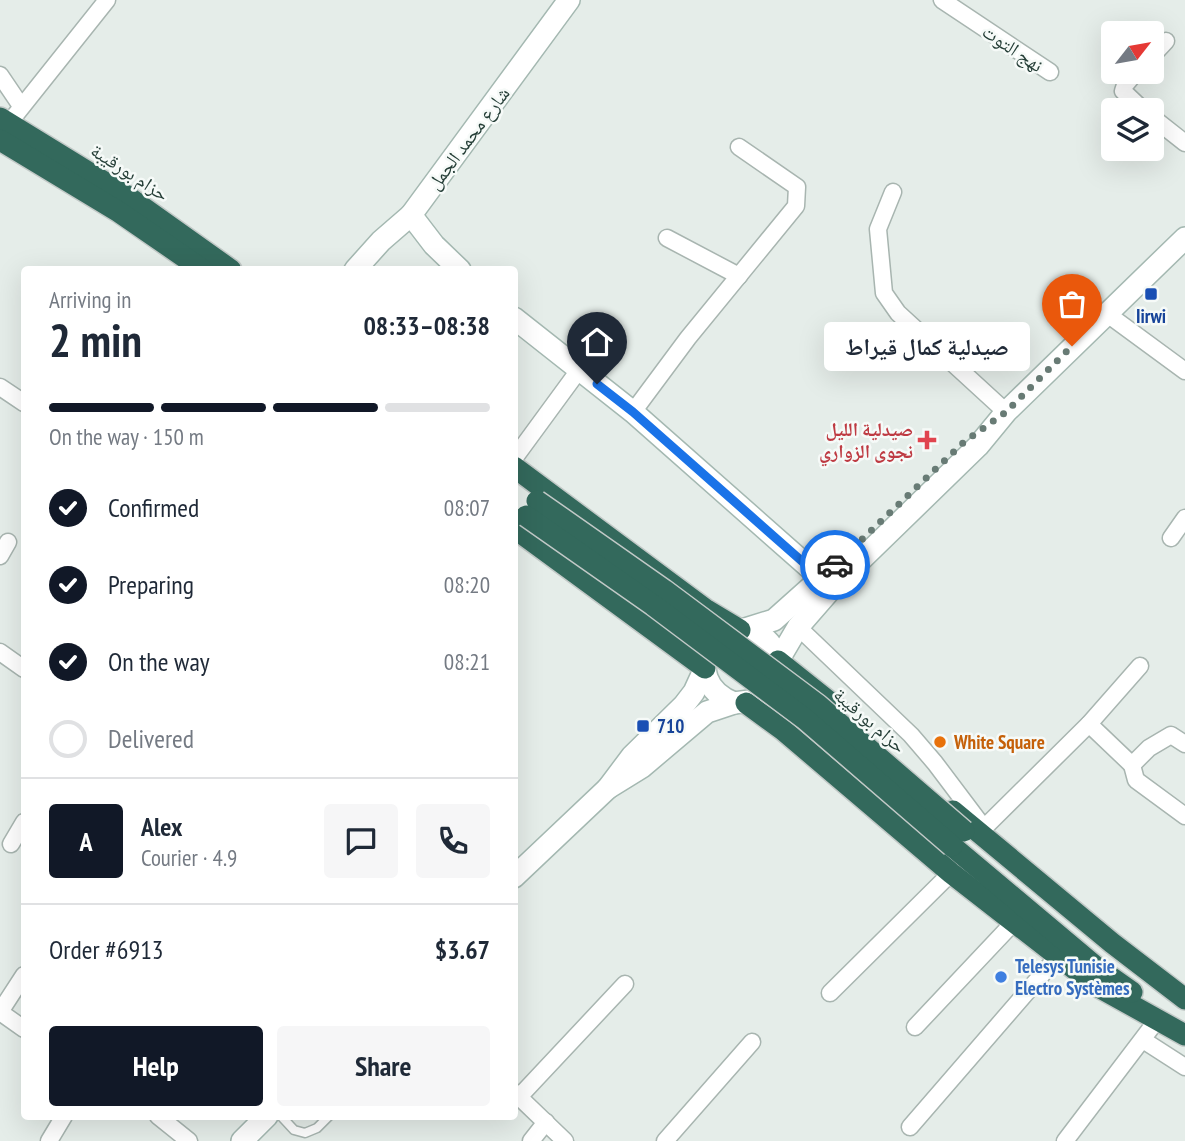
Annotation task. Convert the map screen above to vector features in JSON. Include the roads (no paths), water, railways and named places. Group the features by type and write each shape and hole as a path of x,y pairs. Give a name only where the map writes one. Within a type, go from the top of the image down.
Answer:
{"highway":[{"name":"حزام بورقيبة","path":"8,122 119,212 197,266"},
{"name":"حزام بورقيبة","path":"8,122 127,197 225,266"},
{"path":"518,463 705,609 743,629"},
{"path":"523,513 705,667"},
{"path":"523,513 969,835 1185,999"},
{"path":"778,661 823,696 969,835 1095,966 1185,1028"},
{"path":"740,703 783,730 951,873 1095,985 1185,1035"},
{"path":"969,835 1107,954 1185,1006"}],"main road":[{"name":"شارع محمد الجمل","path":"359,266 381,241 411,215 569,0"},
{"path":"411,215 434,245 456,266"},
{"path":"778,661 798,627 832,588 978,446 1006,412 1185,238"},
{"path":"518,321 633,412 821,578"},
{"path":"740,703 714,691 707,680 706,655 712,644 721,635 774,620 964,442 1006,412"},
{"path":"608,788 642,767 707,712 757,700 767,694 778,673 775,650 768,640 758,633 743,629"},
{"path":"518,873 608,788 632,755 684,705 694,692 705,667"},
{"path":"242,1141 263,1120"}],"street":[{"path":"8,122 107,0"},
{"name":"نهج التوت","path":"942,0 1050,72"},
{"path":"0,75 8,122"},
{"path":"1126,84 1123,91 1130,98"},
{"path":"1164,126 1185,143"},
{"path":"633,412 688,338 796,206 797,187 738,147"},
{"path":"893,192 878,229 884,293 898,313 1006,412"},
{"path":"667,238 739,276"},
{"path":"1106,313 1185,372"},
{"path":"518,457 579,370"},
{"path":"3,395 21,402"},
{"path":"1171,538 1185,518"},
{"path":"798,627 911,734 935,763 969,835 1089,724 1140,666"},
{"path":"0,652 21,667"},
{"path":"1089,724 1132,765 1136,780 1185,816"},
{"path":"1132,765 1149,748 1171,734 1185,744"},
{"path":"11,844 21,827"},
{"path":"830,993 951,873"},
{"path":"915,1027 1014,922"},
{"path":"910,1127 1058,956"},
{"path":"21,980 0,1012 21,1027"},
{"path":"518,1094 625,984"},
{"path":"1065,1141 1157,1020"},
{"path":"1143,1040 1185,1067"},
{"path":"665,1141 752,1042"},
{"path":"518,1096 565,1141"},
{"path":"49,1141 62,1120"},
{"path":"163,1120 189,1141"},
{"path":"531,1141 546,1122"}],"lane":[{"path":"285,1120 302,1133 313,1130 324,1120"}],"place":[{"name":"Iirwi","path":"1151,294"},
{"name":"صيدلية كمال قيراط","path":"1072,346"},
{"name":"صيدلية الليل نجوى الزواري","path":"927,440"},
{"name":"710","path":"643,726"},
{"name":"White Square","path":"940,742"},
{"name":"Telesys Tunisie Electro Systèmes","path":"1001,977"}]}
